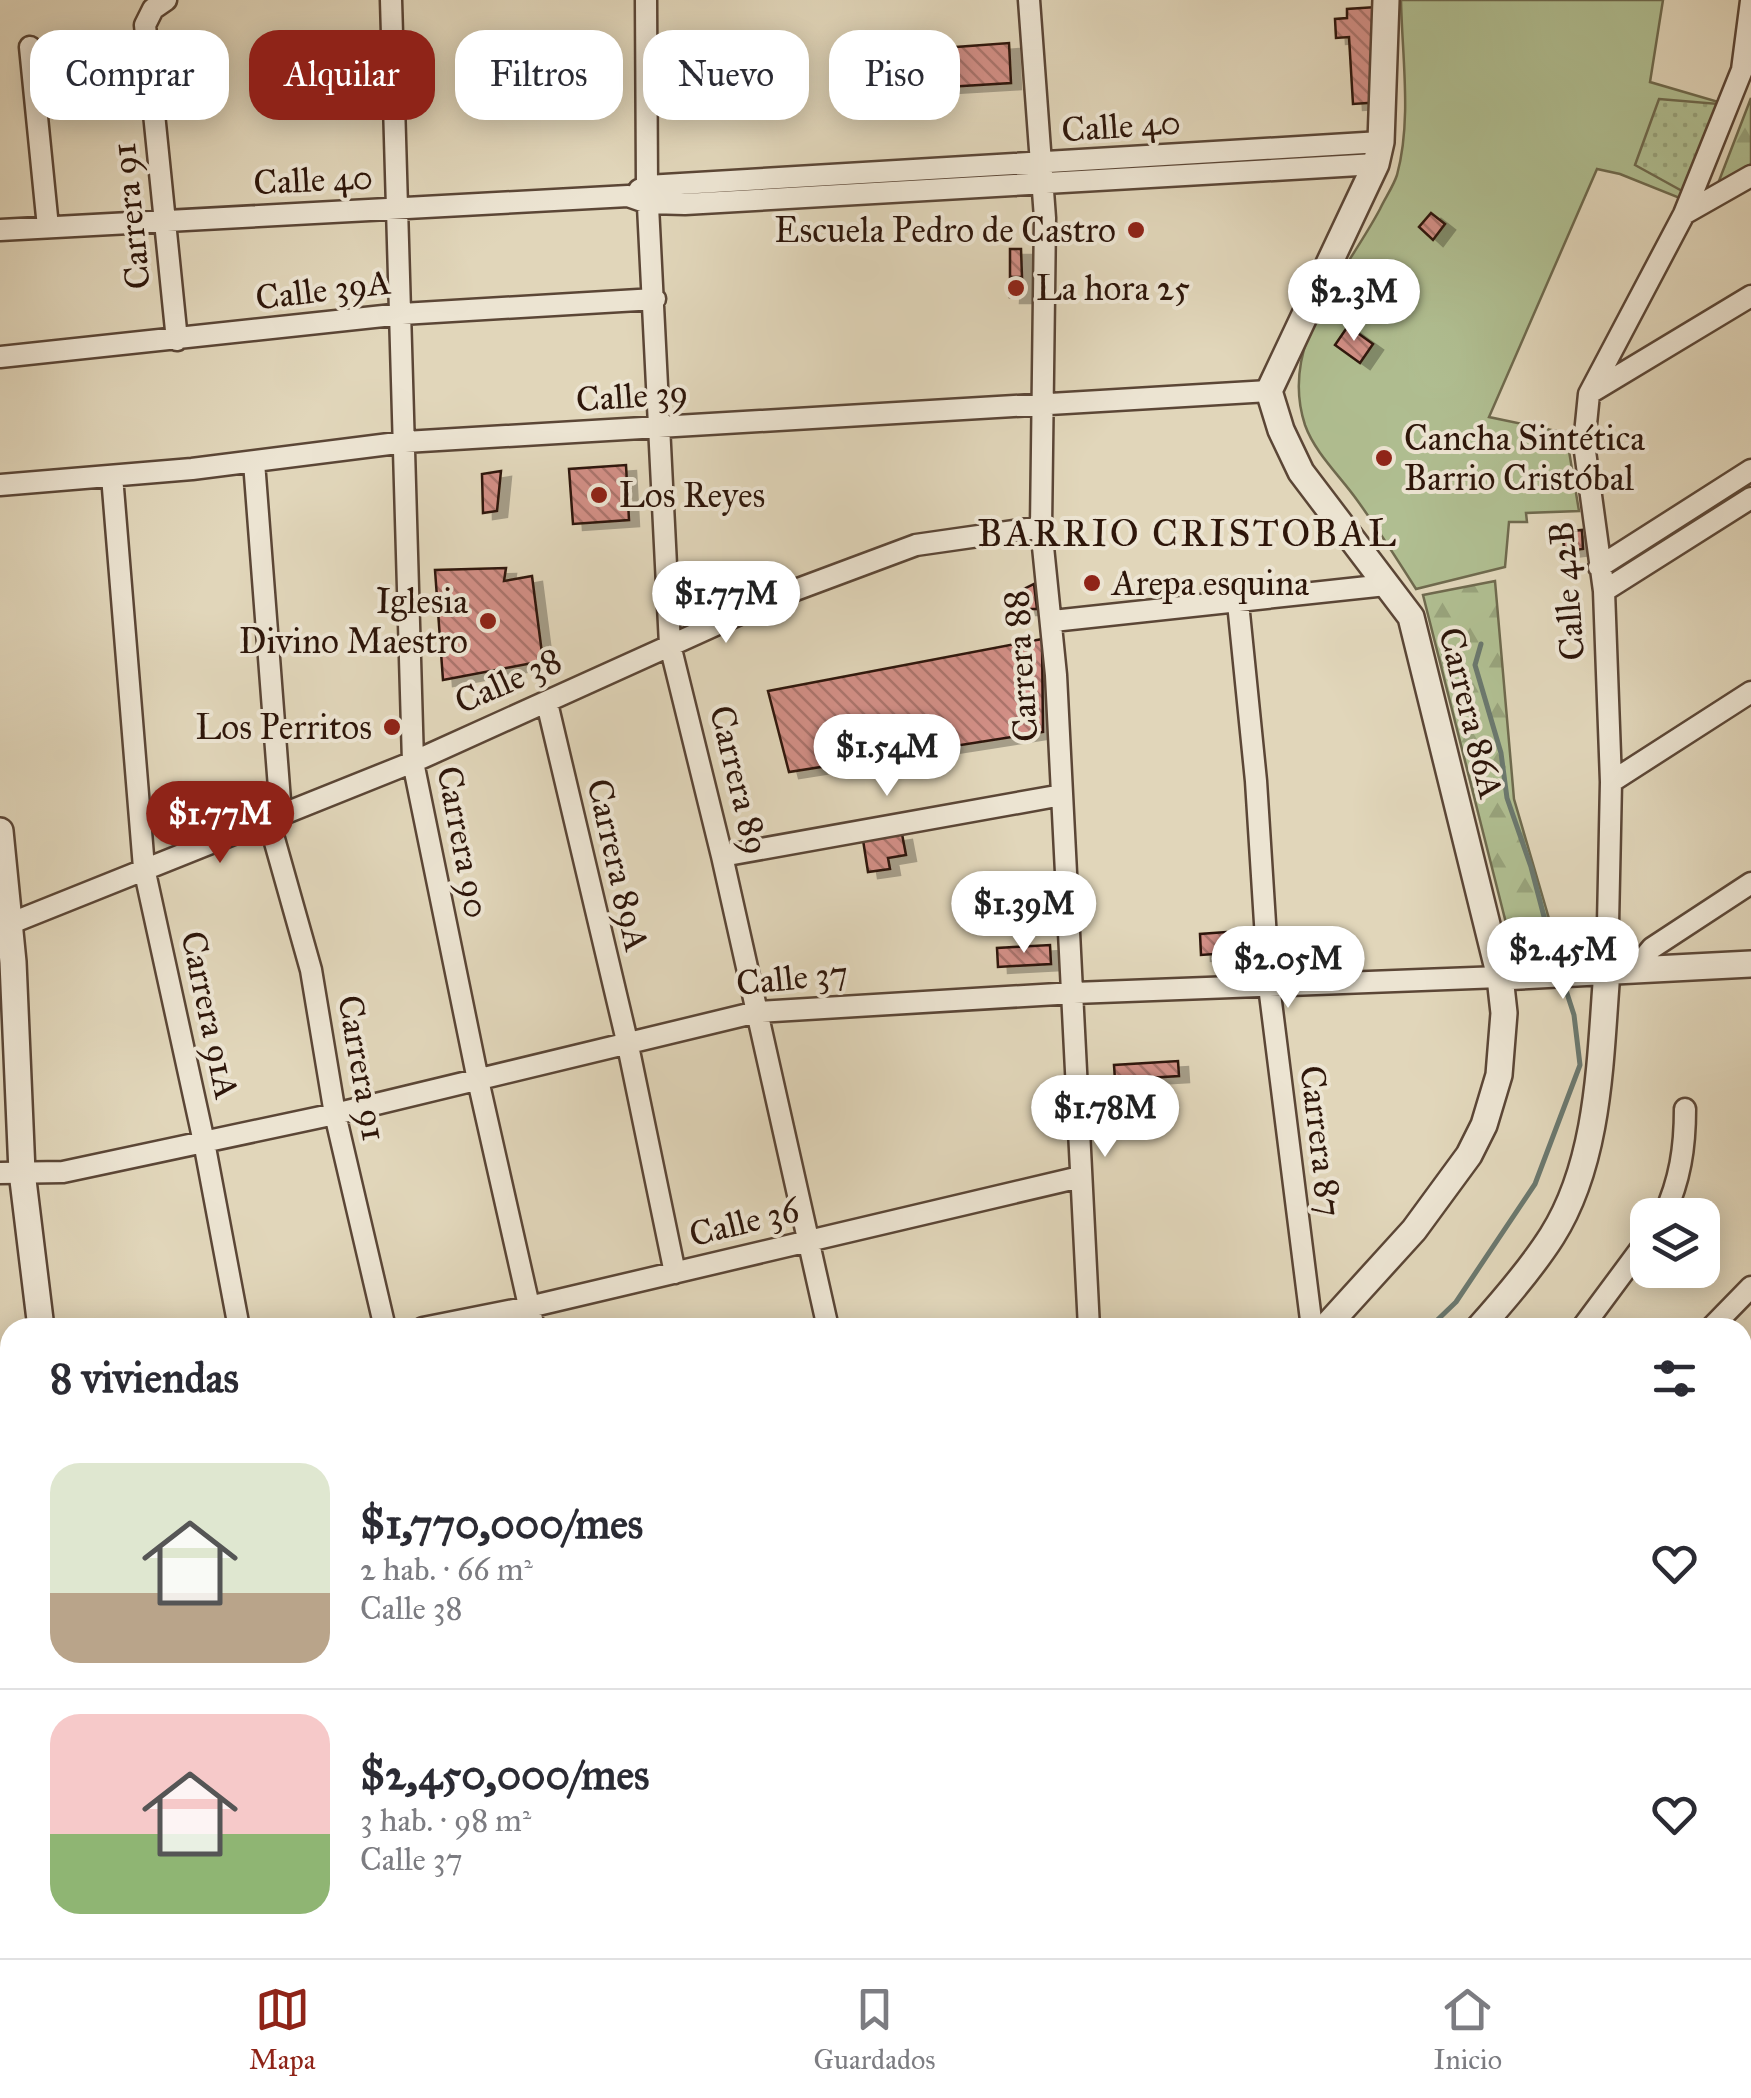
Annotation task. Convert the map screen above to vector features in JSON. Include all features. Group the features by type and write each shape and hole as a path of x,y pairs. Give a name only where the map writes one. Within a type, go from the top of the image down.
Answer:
{"street":[{"name":"Carrera 91","path":"166,0 153,9 146,25 177,340"},
{"name":"Carrera 90","path":"391,0 413,762 531,1317"},
{"name":"Carrera 89","path":"646,0 641,195 655,300 670,644 826,1318"},
{"name":"Carrera 88","path":"1029,0 1044,218 1042,527 1053,621 1088,1318"},
{"path":"1269,391 1378,153 1386,0"},
{"name":"Calle 42B","path":"1610,972 1611,782 1604,591 1584,444 1588,394 1684,214 1746,76 1751,1"},
{"path":"37,120 48,227"},
{"name":"Calle 40","path":"641,195 685,204 1042,186 1378,153"},
{"name":"Calle 40","path":"0,230 641,195 1041,164 1378,153"},
{"path":"1684,214 1751,176"},
{"name":"Calle 39A","path":"0,357 402,314 655,300"},
{"path":"1588,394 1749,301"},
{"name":"Calle 39","path":"0,485 254,462 405,442 1269,391"},
{"name":"Carrera 86A","path":"1269,391 1281,430 1301,472 1411,617 1500,977 1504,1045 1484,1125 1448,1187 1334,1318"},
{"name":"Carrera 91","path":"254,462 275,818 311,970 335,1114 383,1318"},
{"path":"1599,567 1751,470"},
{"name":"Carrera 91A","path":"112,476 144,868 204,1142 237,1318"},
{"path":"1604,591 1751,498"},
{"name":"Calle 38","path":"3,928 413,762 782,595 916,545 1042,527"},
{"path":"1053,621 1386,586"},
{"name":"Carrera 87","path":"1238,603 1256,781 1268,986 1311,1318"},
{"path":"1611,782 1751,692"},
{"name":"Carrera 89A","path":"546,704 626,1041 675,1273"},
{"path":"722,856 1062,794"},
{"path":"0,831 11,1172 39,1318"},
{"path":"1497,1318 1553,1234 1580,1170 1598,1083 1610,972 1751,882"},
{"name":"Calle 37","path":"11,1172 63,1172 335,1114 757,1012 1751,964"},
{"path":"1672,1198 1685,1146 1686,1110"},
{"name":"Calle 36","path":"531,1317 675,1273 808,1239 1080,1177"},
{"path":"1589,1318 1630,1263"},
{"path":"1722,1318 1751,1287"}],"green space":[{"path":"1401,0 1663,0 1650,82 1722,103 1682,199 1597,169 1489,417 1566,433 1579,511 1526,513 1527,522 1509,522 1505,567 1416,589 1365,511 1315,445 1305,425 1299,395 1300,366 1319,312 1397,175 1405,110"},
{"path":"1751,98 1751,164 1717,186"},
{"path":"1659,99 1719,104 1684,192 1635,165"},
{"path":"1495,581 1514,799 1550,922 1508,931 1423,595"}],"building":[{"path":"1376,7 1382,102 1353,104 1349,37 1336,38 1335,19 1347,18 1347,9"},
{"path":"1009,43 1011,83 960,86 960,47"},
{"path":"1431,213 1445,224 1433,240 1419,227"},
{"path":"1010,249 1021,249 1022,277 1010,277"},
{"name":"La hora 25","path":"1011,279 1022,279 1021,297 1010,297"},
{"path":"1348,326 1373,344 1360,363 1335,345"},
{"name":"Los Reyes","path":"626,465 629,520 573,524 569,469"},
{"path":"501,471 497,511 483,513 482,474"},
{"path":"1582,530 1583,549 1564,551 1563,532"},
{"name":"Iglesia Divino Maestro","path":"506,568 504,581 532,576 543,661 443,680 435,570"},
{"path":"1034,584 1037,609 1026,609 1022,590"},
{"path":"1042,639 1043,732 789,772 768,691"},
{"path":"902,834 906,855 888,858 890,869 868,872 863,840"},
{"path":"1226,932 1228,953 1201,955 1200,934"},
{"path":"1050,945 1051,964 998,967 997,948"},
{"path":"1178,1061 1179,1076 1115,1080 1114,1065"}],"waterway":[{"path":"1481,644 1475,665 1501,753 1507,798 1531,867 1557,966"},
{"path":"1439,1318 1456,1302 1535,1184 1580,1065 1574,1015 1563,981"}],"place":[{"name":"Escuela Pedro de Castro","path":"1136,230"},
{"name":"La hora 25","path":"1016,288"},
{"name":"Cancha Sintética Barrio Cristóbal","path":"1384,458"},
{"name":"Los Reyes","path":"599,495"},
{"name":"Arepa esquina","path":"1092,583"},
{"name":"Iglesia Divino Maestro","path":"488,621"},
{"name":"Los Perritos","path":"392,727"}],"district":[{"name":"BARRIO CRISTOBAL","path":"1188,533"}]}
